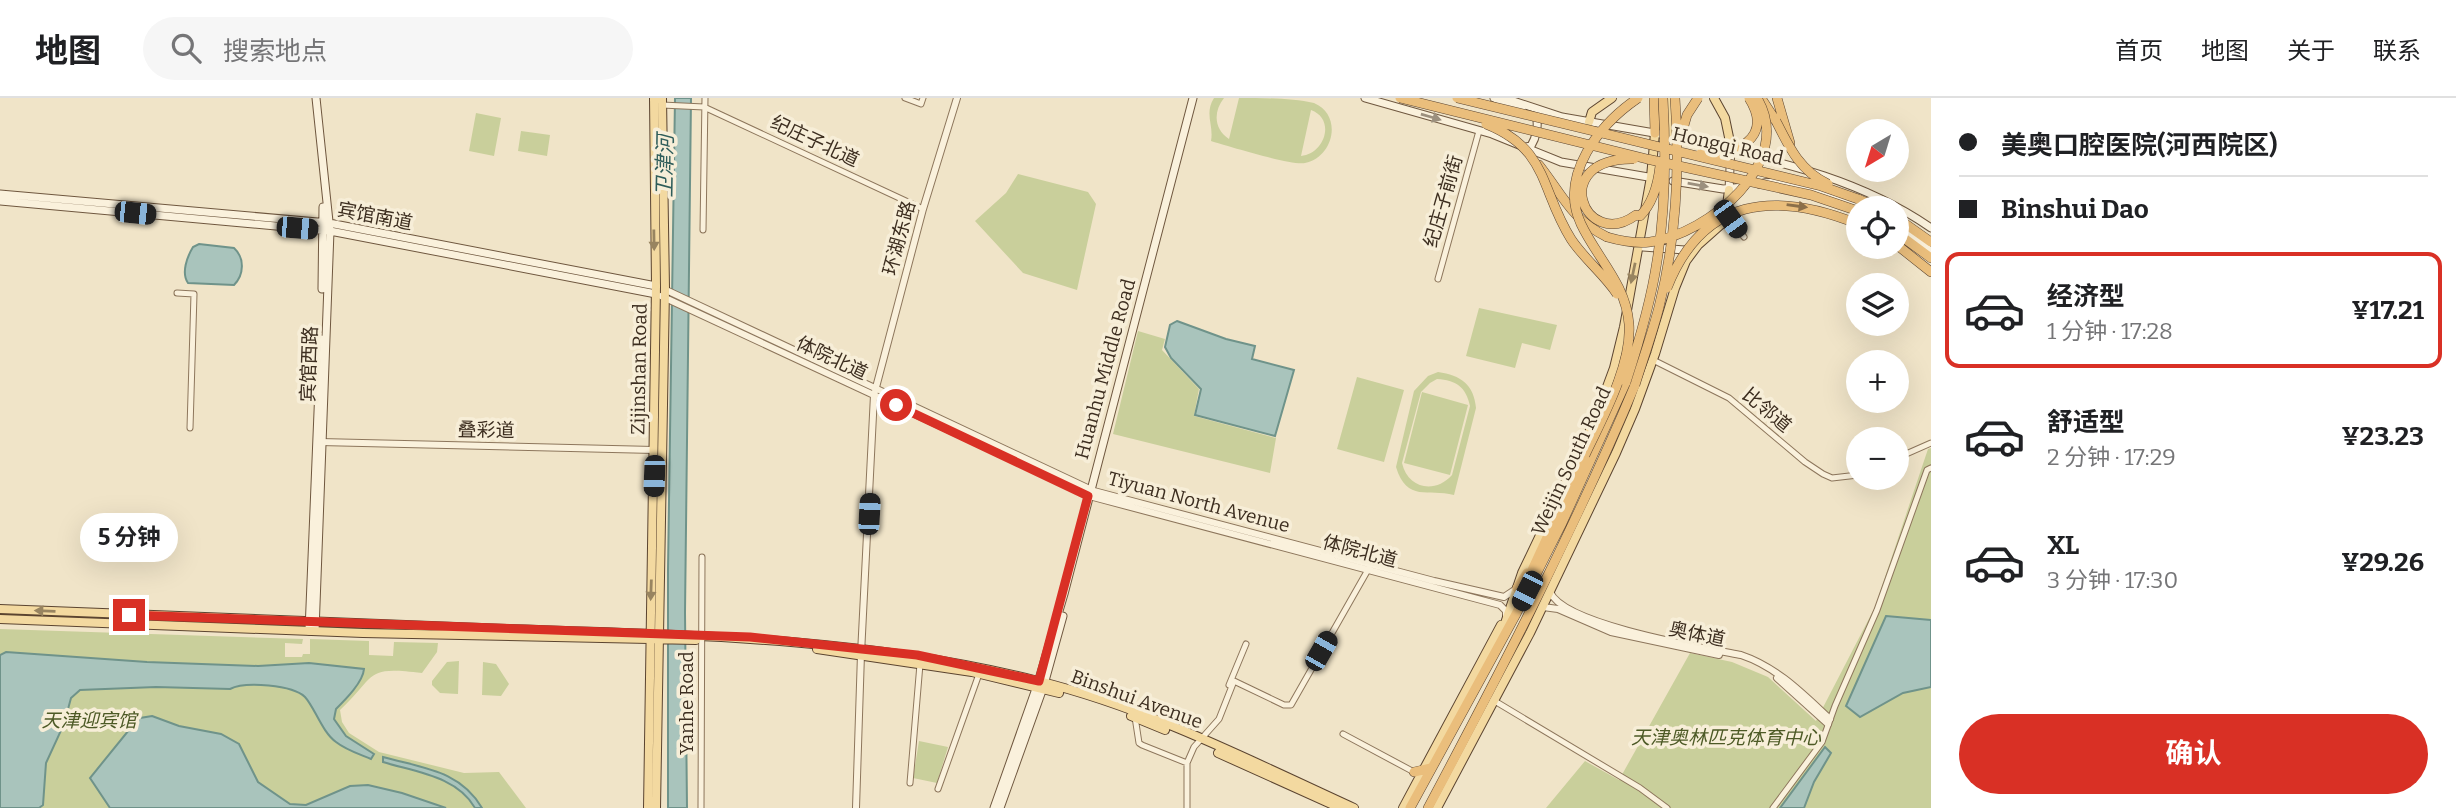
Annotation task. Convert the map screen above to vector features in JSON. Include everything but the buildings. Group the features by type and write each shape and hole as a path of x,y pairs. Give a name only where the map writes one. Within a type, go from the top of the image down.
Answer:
{"highway":[{"path":"1400,98 1462,114 1508,135 1537,157 1569,208 1592,229 1618,240 1634,243 1663,239 1685,232 1709,219 1735,197 1751,177 1762,153 1766,133 1759,98"},
{"name":"Hongqi Road","path":"1457,98 1679,154 1821,186 1849,196"},
{"path":"1498,644 1585,456 1620,372 1629,341 1628,316 1619,287 1580,223 1575,192 1579,170 1592,143 1612,118 1638,98"},
{"path":"1647,159 1615,159 1591,170 1583,180 1581,192 1588,212 1597,220 1611,224 1640,216 1648,208 1657,184 1663,136 1654,98"},
{"name":"Weijin South Road","path":"1408,808 1422,774 1498,644 1562,523 1630,383 1658,260 1664,181 1663,98"},
{"name":"Weijin South Road","path":"1428,808 1491,699 1606,454 1658,309 1672,224 1679,154 1672,98"},
{"path":"1698,98 1685,119 1679,154 1723,154 1744,146 1754,133 1757,122 1755,109 1749,98"},
{"path":"1759,98 1801,164 1813,176 1852,196"},
{"path":"1777,98 1792,151"},
{"name":"Hongqi Road","path":"1462,114 1811,195 1846,207"},
{"path":"1537,157 1560,218 1572,240 1613,287 1628,316"},
{"path":"1658,309 1675,270 1688,249 1711,226 1736,212 1763,205 1789,204 1818,209 1846,220"},
{"path":"1909,226 1931,242"},
{"path":"1909,242 1931,258"},
{"path":"1909,255 1931,272"},
{"path":"1517,588 1534,563"},
{"path":"1547,577 1550,592"},
{"path":"1529,616 1543,607"}],"main road":[{"name":"宾馆西路","path":"312,627 327,227 314,98"},
{"name":"Huanhu Middle Road","path":"1000,808 1040,687 1195,98"},
{"path":"1365,98 1479,131 1525,147 1537,157 1729,190 1770,181"},
{"path":"1494,98 1536,116 1538,122 1534,142 1525,147"},
{"path":"1504,98 1556,116 1730,146 1849,184 1897,206 1931,228"},
{"path":"1588,122 1592,112 1612,98"},
{"path":"1498,644 1522,573 1586,440 1606,391 1624,327 1651,177 1672,98"},
{"path":"1437,808 1491,699 1543,607 1616,453 1653,360 1675,288 1687,259 1701,242 1727,221 1730,146 1725,118 1714,98"},
{"name":"Zijinshan Road","path":"656,808 661,102"},
{"path":"1537,157 1537,142 1544,117 1556,116"},
{"path":"1775,160 1764,167 1764,178 1846,200"},
{"path":"1843,199 1849,184"},
{"name":"宾馆南道","path":"0,194 327,227 661,292"},
{"name":"宾馆南道","path":"0,201 327,227"},
{"path":"1909,235 1931,251"},
{"path":"1637,250 1650,246 1676,248 1685,250 1687,259"},
{"name":"Zijinshan Road","path":"648,808 658,636 654,450 661,292"},
{"path":"0,609 312,627"},
{"path":"1422,774 1508,616"},
{"path":"0,618 312,627"},
{"name":"Binshui Avenue","path":"312,627 689,637 942,659 1029,679 1040,687 1200,741"},
{"name":"Binshui Avenue","path":"861,651 1107,702 1354,808"},
{"name":"Huanhu Middle Road","path":"994,808 1040,687"},
{"path":"1200,741 1340,808"}],"street":[{"path":"703,230 705,98"},
{"path":"905,98 921,104 923,98"},
{"name":"环湖东路","path":"857,808 861,651 875,392 923,209 957,98"},
{"name":"纪庄子北道","path":"661,102 704,107 923,209"},
{"name":"纪庄子前街","path":"1438,279 1479,131"},
{"path":"1727,221 1744,237"},
{"name":"Tiyuan North Avenue","path":"661,292 1091,493"},
{"path":"177,293 194,294 190,428"},
{"name":"比邻道","path":"1653,360 1729,398 1823,474 1832,478 1846,476"},
{"name":"叠彩道","path":"319,441 654,450"},
{"path":"1909,453 1931,443"},
{"path":"1773,808 1822,742 1863,647 1927,470 1931,468"},
{"name":"体院北道","path":"1091,493 1500,605 1508,616"},
{"name":"Yanhe Road","path":"701,808 702,557"},
{"path":"1187,808 1187,763 1200,741 1219,719 1234,681 1283,705 1291,705 1369,567 1504,597 1517,588"},
{"path":"1550,592 1561,605 1601,624 1741,655 1756,661 1797,688 1829,722"},
{"name":"奥体道","path":"1543,607 1558,609 1595,626 1627,636 1748,662 1779,680 1829,722"},
{"path":"1212,727 1246,644"},
{"path":"910,783 920,663"},
{"path":"939,789 979,674"},
{"path":"1491,699 1624,778 1667,808"},
{"path":"1135,717 1139,743 1142,746 1187,763"},
{"path":"1343,734 1422,774"}],"green space":[{"path":"1214,98 1224,98 1218,109 1217,120 1220,130 1229,139 1239,98 1287,99 1314,103 1323,109 1332,126 1328,145 1315,159 1298,163 1211,141 1211,104","holes":["1311,110 1319,114 1325,128 1324,136 1316,149 1301,156"]},
{"path":"476,113 501,118 494,156 469,151"},
{"path":"521,131 550,135 547,156 518,151"},
{"path":"1018,174 1088,192 1096,204 1077,290 1023,273 975,221 1006,193"},
{"path":"1479,308 1557,325 1550,350 1522,343 1515,368 1466,356"},
{"path":"1138,331 1165,339 1162,350 1199,389 1194,416 1276,438 1270,473 1113,434"},
{"path":"1438,372 1460,379 1469,387 1475,400 1476,408 1454,495 1412,490 1406,486 1396,467 1414,391 1428,376","holes":["1437,379 1463,389 1470,406 1452,475 1438,485 1423,486 1410,479 1402,463 1421,392"]},
{"path":"1357,377 1404,390 1384,462 1337,449"},
{"path":"1422,392 1468,405 1450,475 1404,463"},
{"name":"天津奥林匹克体育中心","path":"1931,448 1931,808 1546,808 1585,761 1619,780 1690,653 1732,662 1768,677 1816,721 1875,607 1928,449"},
{"name":"天津迎宾馆","path":"0,629 303,639 302,644 285,643 285,657 310,654 310,639 369,641 369,655 393,656 394,642 438,643 437,652 422,673 390,671 374,675 340,710 342,722 349,733 379,752 464,773 499,772 526,808 0,808"},
{"path":"459,661 458,694 440,693 432,685 432,681 447,662"},
{"path":"483,662 496,664 509,684 501,696 482,695"},
{"path":"919,741 948,747 937,783 913,778"}],"water":[{"path":"675,98 691,98 685,613 687,808 668,808 668,569"},
{"path":"199,244 234,248 238,252 242,266 234,285 188,283 185,275 187,260 193,247"},
{"path":"1177,321 1226,339 1255,346 1252,359 1294,370 1275,436 1195,415 1201,389 1171,358 1165,347 1170,325"},
{"path":"1886,616 1931,620 1931,687 1903,693 1860,717 1846,706"},
{"path":"6,652 147,662 258,666 309,663 364,669 357,685 336,709 334,719 346,736 374,754 371,759 340,745 331,738 305,697 280,687 246,685 230,689 156,687 80,690 71,698 64,724 46,763 43,805 39,808 0,808 0,655"},
{"path":"152,716 179,726 221,734 239,744 258,782 290,804 306,805 350,786 368,785 446,808 110,808 90,778 140,718"},
{"path":"1825,747 1831,753 1814,782 1804,808 1780,808"},
{"path":"383,757 439,772 451,778 473,795 482,808 475,808 467,797 446,782 383,762"}],"route":[{"path":"129,615 750,637 917,655 1039,681 1088,496 896,405"}],"water label":[{"name":"卫津河","path":"665,166"}]}
